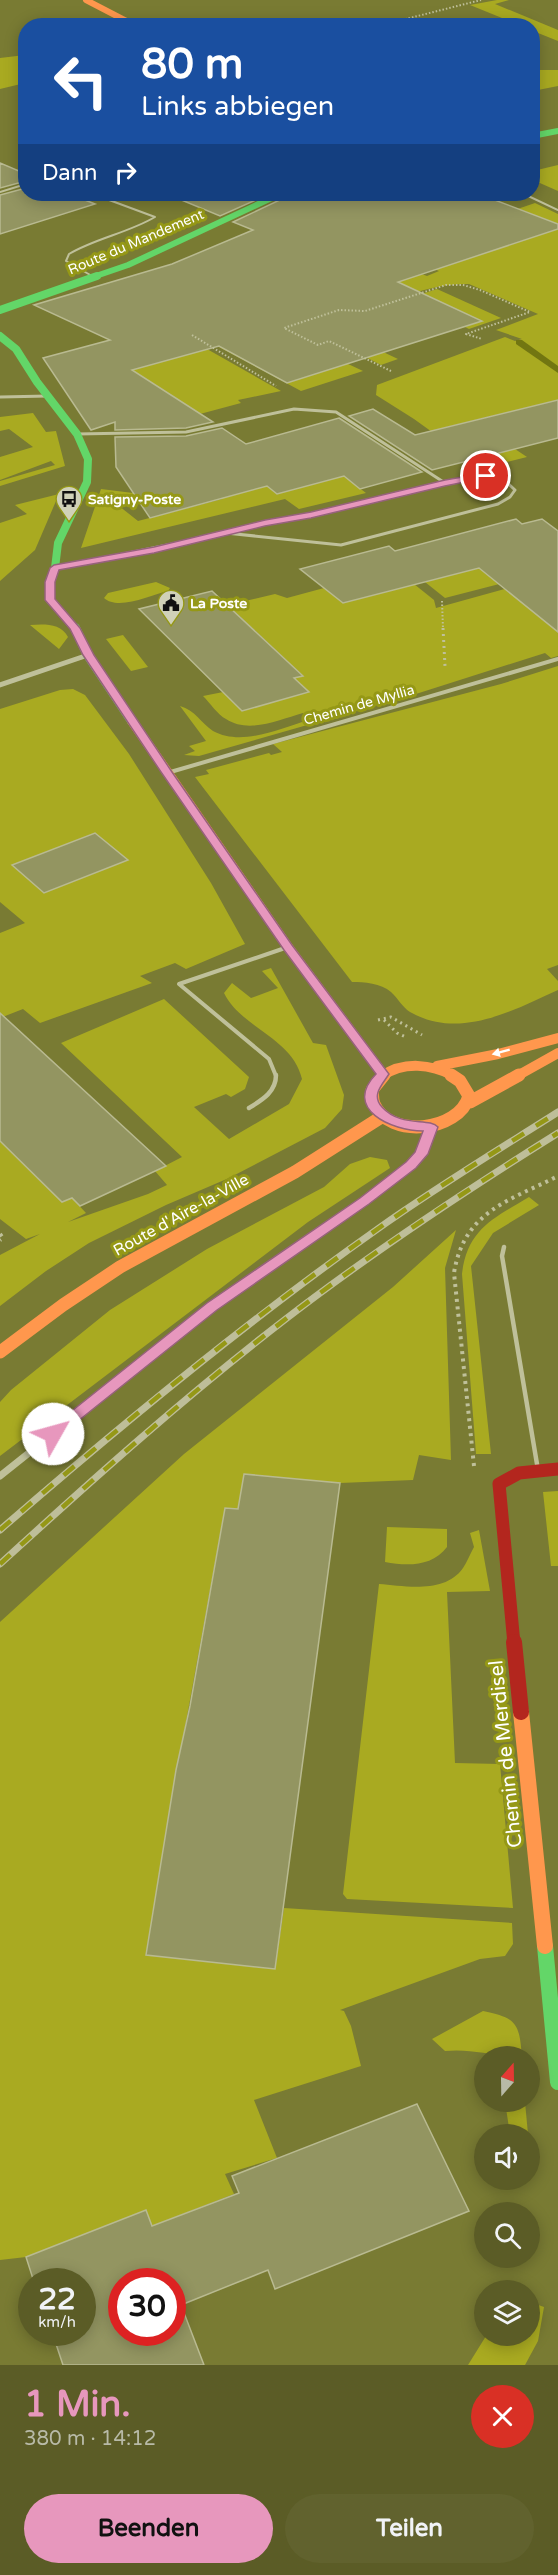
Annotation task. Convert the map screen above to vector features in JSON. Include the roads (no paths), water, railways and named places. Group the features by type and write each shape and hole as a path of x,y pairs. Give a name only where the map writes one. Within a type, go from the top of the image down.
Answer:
{"street":[{"path":"86,0 121,18"},
{"path":"540,134 558,131"},
{"name":"Route du Mandement","path":"0,310 95,278 265,201"},
{"path":"0,336 16,349 77,434 86,452 89,474 78,503 58,543 50,582 50,600 75,628 88,655 288,947 383,1074"},
{"path":"0,685 88,655"},
{"path":"558,1038 498,1054 435,1066 398,1067 383,1074 373,1084 370,1096 373,1105 383,1116 396,1123 414,1127 431,1127 450,1122 463,1113 470,1102 558,1053"},
{"path":"435,1066 460,1078 468,1089 470,1102"},
{"name":"Route d'Aire-la-Ville","path":"0,1352 63,1305 120,1267 295,1172 383,1116"},
{"path":"0,1476 212,1307 364,1201 411,1165 422,1154 431,1127"},
{"path":"538,1470 558,1468"},
{"name":"Chemin de Merdisel","path":"538,1470 508,1476 499,1484 558,2082"}],"lane":[{"path":"0,192 18,186"},
{"path":"95,278 66,261 69,254 100,239 144,224 154,217 112,201"},
{"path":"539,201 558,210"},
{"path":"0,397 48,396"},
{"path":"77,434 186,432 294,409 336,412 445,483"},
{"path":"54,568 154,550 224,533 311,515 445,483 486,476 503,479 515,490 510,497 498,504 340,545 224,533"},
{"name":"Chemin de Myllia","path":"167,772 558,659"},
{"path":"249,1108 265,1098 274,1088 278,1079 276,1069 269,1059 179,984 288,947"},
{"path":"504,1247 502,1256 538,1470"}],"waterway":[{"path":"519,342 558,370"}],"railway":[{"path":"0,1530 139,1412 233,1336 330,1263 401,1213 558,1112"},
{"path":"0,1564 141,1438 287,1318 420,1222 558,1133"}],"place":[{"name":"Satigny-Poste","path":"69,522"},
{"name":"La Poste","path":"171,626"}]}
